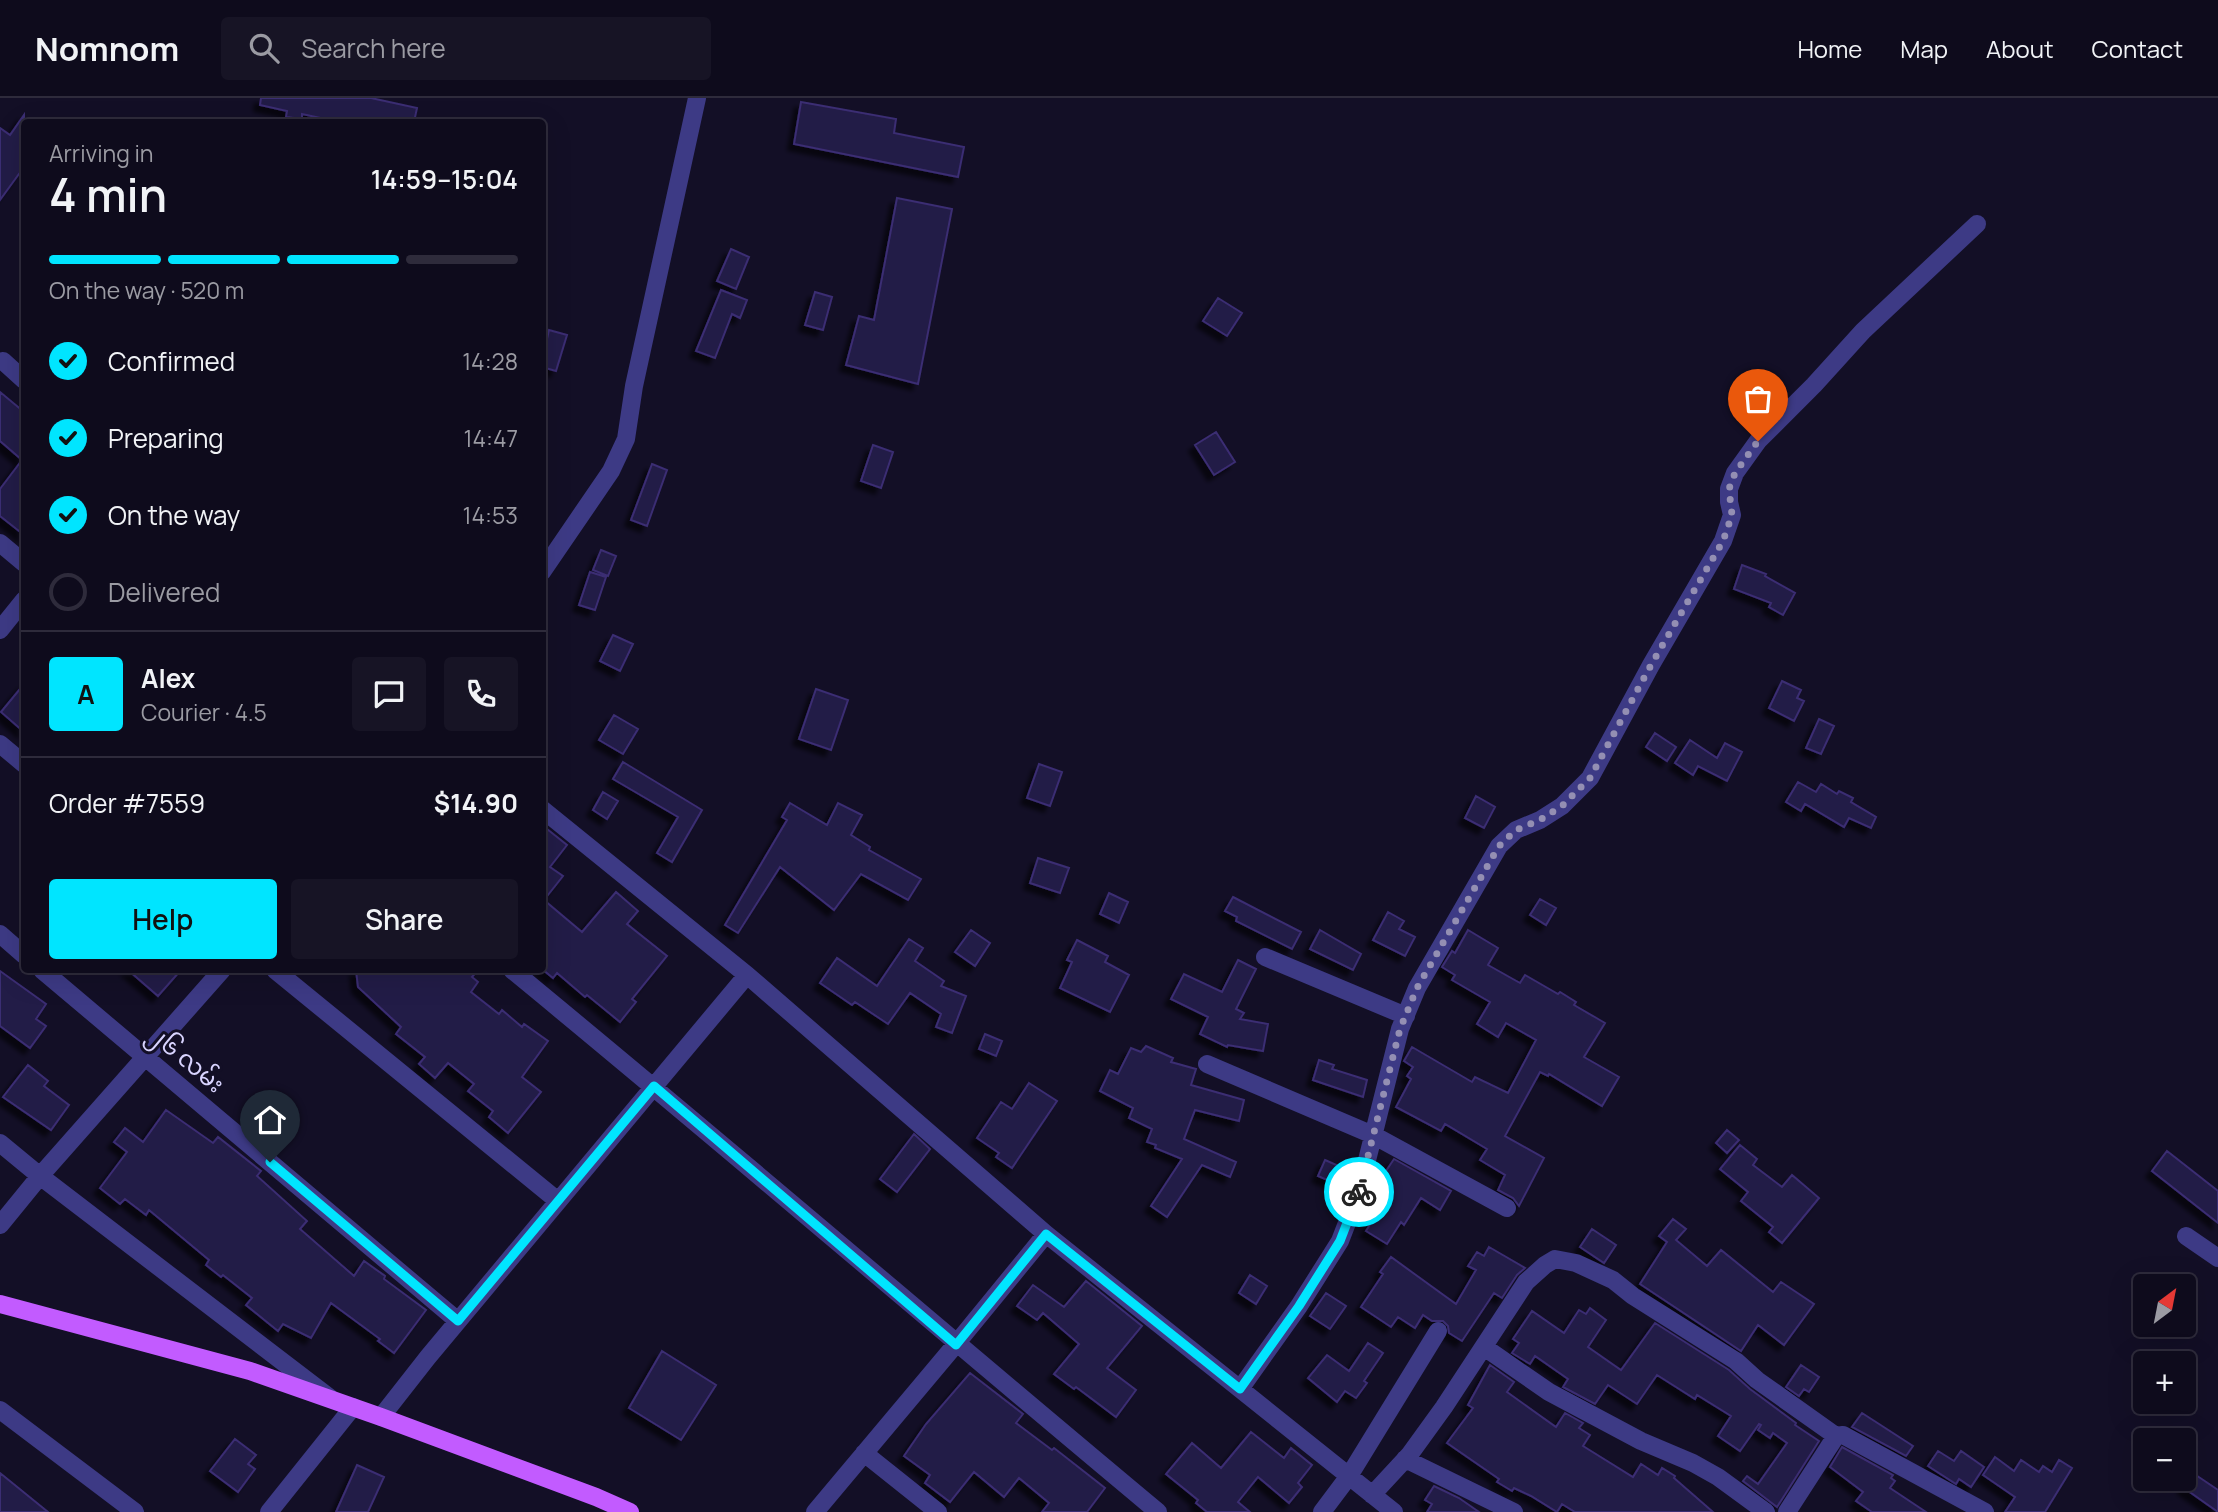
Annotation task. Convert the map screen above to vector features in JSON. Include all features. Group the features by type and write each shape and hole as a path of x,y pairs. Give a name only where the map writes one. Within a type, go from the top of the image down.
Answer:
{"main road":[{"path":"0,1304 250,1371 381,1417 630,1512"}],"street":[{"path":"546,566 611,471 626,439 634,386 697,98"},
{"path":"1240,1389 1299,1306 1340,1241 1359,1192 1400,1029 1417,988 1499,846 1516,830 1540,820 1562,806 1590,778 1651,665 1723,541 1732,515 1729,489 1735,473 1758,441 1863,331 1977,224"},
{"path":"4,361 21,377"},
{"path":"0,543 21,560"},
{"path":"0,630 21,604"},
{"path":"0,744 21,762"},
{"path":"546,812 747,975 1046,1234 1394,1512"},
{"path":"0,934 21,952"},
{"path":"1265,957 1406,1016"},
{"name":"၂၆ လမ်း","path":"46,973 458,1321"},
{"path":"0,1225 144,1056 219,973"},
{"path":"279,973 558,1201"},
{"path":"516,973 654,1086 956,1345 1158,1512"},
{"path":"381,1417 747,975"},
{"path":"1206,1063 1373,1135 1507,1208"},
{"path":"0,1143 332,1400"},
{"path":"815,1512 1046,1234"},
{"path":"2186,1236 2218,1258"},
{"path":"1372,1494 1405,1460 1444,1407 1526,1282 1545,1265 1555,1259 1564,1259 1613,1280 1633,1296 1736,1361 1757,1380 1836,1436 1843,1435 1985,1512"},
{"path":"1322,1512 1349,1476 1438,1331"},
{"path":"1484,1347 1549,1392 1641,1441 1693,1463 1718,1477 1766,1512"},
{"path":"269,1512 353,1407"},
{"path":"0,1410 135,1512"},
{"path":"1787,1512 1836,1436"},
{"path":"864,1453 938,1512"},
{"path":"1405,1460 1514,1512"}],"building":[{"path":"261,98 371,98 417,108 415,119 325,119 302,114 302,119 286,117 287,111 260,105"},
{"path":"801,102 896,119 894,133 964,147 958,177 794,144"},
{"path":"21,119 21,171 0,200 0,128 10,135"},
{"path":"897,198 952,209 918,384 846,365 859,316 874,320"},
{"path":"731,249 749,257 736,289 717,281"},
{"path":"721,290 747,300 740,318 732,314 715,358 696,351"},
{"path":"815,292 832,297 823,330 805,325"},
{"path":"1218,298 1242,313 1227,336 1203,321"},
{"path":"549,330 567,335 556,371 546,368"},
{"path":"0,392 21,410 21,459 0,441"},
{"path":"1216,432 1235,462 1214,475 1195,445"},
{"path":"873,445 893,452 881,488 861,481"},
{"path":"21,461 21,533 0,516 0,489"},
{"path":"652,464 667,470 647,526 631,520"},
{"path":"601,550 616,556 608,576 593,570"},
{"path":"1742,565 1766,574 1765,576 1795,593 1783,615 1769,607 1771,603 1734,589"},
{"path":"590,572 606,577 595,610 579,605"},
{"path":"613,635 633,644 620,671 600,661"},
{"path":"1782,681 1801,690 1797,698 1804,701 1794,721 1769,708"},
{"path":"21,688 21,729 1,712"},
{"path":"816,689 848,700 831,750 799,739"},
{"path":"614,715 638,729 623,754 599,740"},
{"path":"1819,719 1834,726 1821,754 1806,748"},
{"path":"1655,733 1676,747 1667,761 1646,747"},
{"path":"1690,740 1717,758 1725,743 1742,752 1727,781 1698,766 1693,775 1675,763"},
{"path":"623,762 702,810 672,862 657,853 678,817 613,779"},
{"path":"1039,764 1062,772 1050,806 1027,798"},
{"path":"1798,782 1816,792 1821,784 1837,794 1839,791 1853,798 1851,802 1876,817 1871,828 1849,818 1844,827 1805,804 1801,811 1786,802"},
{"path":"603,792 618,801 607,819 593,810"},
{"path":"1476,796 1495,807 1484,828 1465,818"},
{"path":"790,803 827,825 838,803 862,815 851,835 870,847 869,850 921,879 908,900 861,874 834,910 780,867 738,933 725,925 787,820 782,817"},
{"path":"546,828 567,845 550,867 563,876 546,897"},
{"path":"1038,858 1069,868 1060,893 1030,883"},
{"path":"616,892 638,911 627,924 667,956 632,999 636,1002 620,1022 557,973 553,978 546,972 546,902 582,932"},
{"path":"1109,893 1128,902 1119,923 1100,914"},
{"path":"1233,897 1301,932 1292,949 1236,921 1237,917 1225,911"},
{"path":"1540,899 1556,908 1546,925 1530,915"},
{"path":"1388,912 1404,921 1399,929 1415,937 1405,956 1373,940"},
{"path":"971,930 990,943 975,966 955,952"},
{"path":"1320,930 1361,954 1353,970 1310,949"},
{"path":"1468,930 1498,948 1488,965 1520,983 1525,975 1558,994 1560,992 1576,1002 1574,1005 1605,1023 1584,1057 1619,1077 1602,1106 1549,1074 1548,1076 1540,1072 1505,1136 1544,1158 1519,1206 1513,1198 1498,1190 1505,1175 1480,1160 1487,1149 1445,1124 1441,1131 1396,1107 1411,1079 1407,1076 1413,1067 1404,1061 1412,1047 1472,1082 1475,1077 1508,1093 1536,1040 1506,1023 1498,1037 1477,1024 1490,1002 1452,980 1455,975 1442,967 1452,951 1455,953"},
{"path":"909,939 923,948 915,961 944,981 941,986 966,996 952,1033 936,1027 941,1014 910,993 888,1024 855,1002 852,1005 820,983 837,958 877,986"},
{"path":"1077,940 1108,956 1105,962 1129,975 1110,1012 1060,988 1072,962 1067,960"},
{"path":"1238,960 1256,969 1236,1009 1244,1013 1240,1019 1268,1024 1263,1051 1227,1047 1200,1034 1208,1017 1171,999 1184,974 1222,992"},
{"path":"0,971 46,1004 36,1019 46,1026 30,1048 0,1026"},
{"path":"131,973 178,973 158,996"},
{"path":"356,973 475,973 472,977 478,982 471,992 499,1014 502,1010 522,1027 524,1024 548,1041 522,1077 541,1092 508,1133 489,1117 493,1111 468,1091 474,1084 448,1063 435,1078 419,1064 425,1057 396,1034 401,1027 358,987"},
{"path":"985,1034 1002,1041 996,1056 979,1049"},
{"path":"1146,1046 1173,1058 1171,1062 1196,1069 1191,1085 1244,1100 1239,1121 1195,1110 1184,1139 1236,1162 1230,1177 1202,1165 1167,1217 1151,1206 1182,1159 1147,1142 1152,1129 1129,1118 1133,1108 1100,1091 1110,1070 1118,1074 1131,1048 1141,1052"},
{"path":"1319,1060 1334,1065 1332,1069 1367,1080 1363,1097 1313,1080"},
{"path":"28,1065 48,1081 44,1086 69,1105 51,1130 3,1097"},
{"path":"1029,1083 1057,1101 1012,1168 996,1157 999,1153 977,1138 1001,1102 1012,1109"},
{"path":"166,1110 213,1143 218,1137 261,1171 257,1176 307,1221 300,1229 354,1276 364,1261 426,1310 394,1353 378,1341 380,1339 331,1303 311,1338 283,1324 278,1331 246,1305 252,1298 206,1265 209,1260 149,1210 146,1215 125,1199 120,1204 100,1188 127,1152 114,1142 125,1128 143,1142"},
{"path":"1727,1130 1739,1140 1727,1153 1716,1143"},
{"path":"914,1134 930,1149 897,1192 880,1179"},
{"path":"1740,1145 1757,1159 1753,1165 1782,1187 1792,1175 1819,1198 1782,1243 1769,1232 1773,1227 1741,1201 1748,1192 1720,1169"},
{"path":"2167,1151 2218,1191 2218,1223 2152,1171"},
{"path":"1394,1159 1451,1191 1440,1210 1421,1198 1404,1225 1401,1222 1387,1244 1366,1231 1381,1207 1377,1204 1389,1185 1386,1183 1389,1178 1384,1174"},
{"path":"1325,1160 1341,1167 1334,1183 1318,1176"},
{"path":"1673,1219 1686,1229 1676,1240 1707,1266 1721,1250 1773,1292 1781,1282 1814,1304 1784,1345 1758,1325 1741,1351 1640,1284 1667,1242 1659,1236"},
{"path":"1592,1229 1616,1245 1604,1263 1580,1247"},
{"path":"1489,1247 1525,1268 1502,1298 1494,1293 1462,1341 1449,1333 1448,1326 1443,1321 1432,1321 1423,1315 1415,1328 1398,1317 1391,1327 1361,1307 1391,1257 1456,1304 1476,1270 1468,1266 1477,1252 1484,1256"},
{"path":"1250,1275 1267,1286 1256,1304 1239,1293"},
{"path":"1086,1281 1142,1326 1107,1368 1136,1390 1116,1417 1054,1374 1079,1344 1043,1313 1037,1320 1017,1306 1033,1285 1064,1307"},
{"path":"1326,1293 1346,1306 1330,1329 1310,1316"},
{"path":"1590,1308 1606,1320 1588,1347 1621,1370 1655,1323 1729,1370 1796,1423 1795,1425 1819,1441 1777,1507 1743,1481 1747,1476 1758,1484 1787,1443 1773,1433 1770,1438 1758,1430 1761,1425 1759,1424 1740,1451 1718,1436 1731,1416 1697,1395 1695,1399 1657,1375 1637,1404 1608,1385 1595,1404 1563,1387 1568,1379 1535,1356 1530,1364 1512,1353 1519,1343 1513,1339 1532,1311 1564,1333 1579,1310 1586,1314"},
{"path":"1368,1343 1383,1353 1356,1398 1345,1391 1337,1402 1308,1378 1327,1355 1349,1371"},
{"path":"662,1351 716,1385 681,1440 629,1408"},
{"path":"1490,1365 1514,1382 1507,1392 1556,1427 1565,1413 1583,1423 1579,1428 1590,1435 1583,1446 1633,1477 1641,1464 1658,1475 1662,1468 1675,1476 1674,1478 1713,1512 1575,1512 1562,1504 1557,1512 1531,1496 1514,1488 1512,1491 1497,1482 1499,1479 1447,1443 1473,1408 1468,1405"},
{"path":"1801,1365 1819,1377 1809,1392 1804,1389 1799,1396 1786,1387"},
{"path":"970,1373 1023,1414 1016,1423 1052,1450 1054,1448 1105,1488 1087,1512 1042,1512 1049,1503 1019,1478 1004,1497 974,1472 950,1502 925,1483 930,1475 904,1456 926,1424"},
{"path":"1862,1413 1913,1446 1906,1456 1852,1427"},
{"path":"1251,1432 1284,1458 1291,1448 1312,1465 1298,1483 1302,1487 1289,1503 1258,1477 1238,1502 1250,1512 1207,1512 1196,1503 1198,1500 1166,1474 1192,1443 1221,1468"},
{"path":"235,1439 256,1455 248,1464 255,1469 238,1492 210,1471"},
{"path":"1842,1447 1893,1475 1891,1478 1895,1481 1890,1488 1926,1512 1872,1512 1856,1501 1863,1492 1830,1467"},
{"path":"1938,1451 1954,1461 1961,1451 1984,1467 1971,1487 1959,1479 1956,1484 1928,1466"},
{"path":"1995,1457 2014,1471 2021,1460 2039,1472 2043,1466 2052,1472 2059,1460 2072,1468 2045,1512 2005,1512 2015,1497 1983,1475"},
{"path":"357,1465 384,1477 368,1512 336,1512"},
{"path":"0,1473 48,1512 0,1512"},
{"path":"2196,1475 2218,1490 2218,1512 2188,1491 2196,1491"},
{"path":"1434,1486 1459,1498 1479,1512 1427,1512 1432,1504 1425,1500"}],"way so far":[{"path":"1359,1192 1400,1029 1417,988 1499,846 1516,830 1540,820 1562,806 1590,778 1651,665 1723,541 1732,515 1728,502 1729,489 1735,473 1758,441"}],"route":[{"path":"270,1162 458,1321 654,1086 956,1345 1046,1234 1240,1389 1299,1306 1340,1241 1359,1192"}]}
